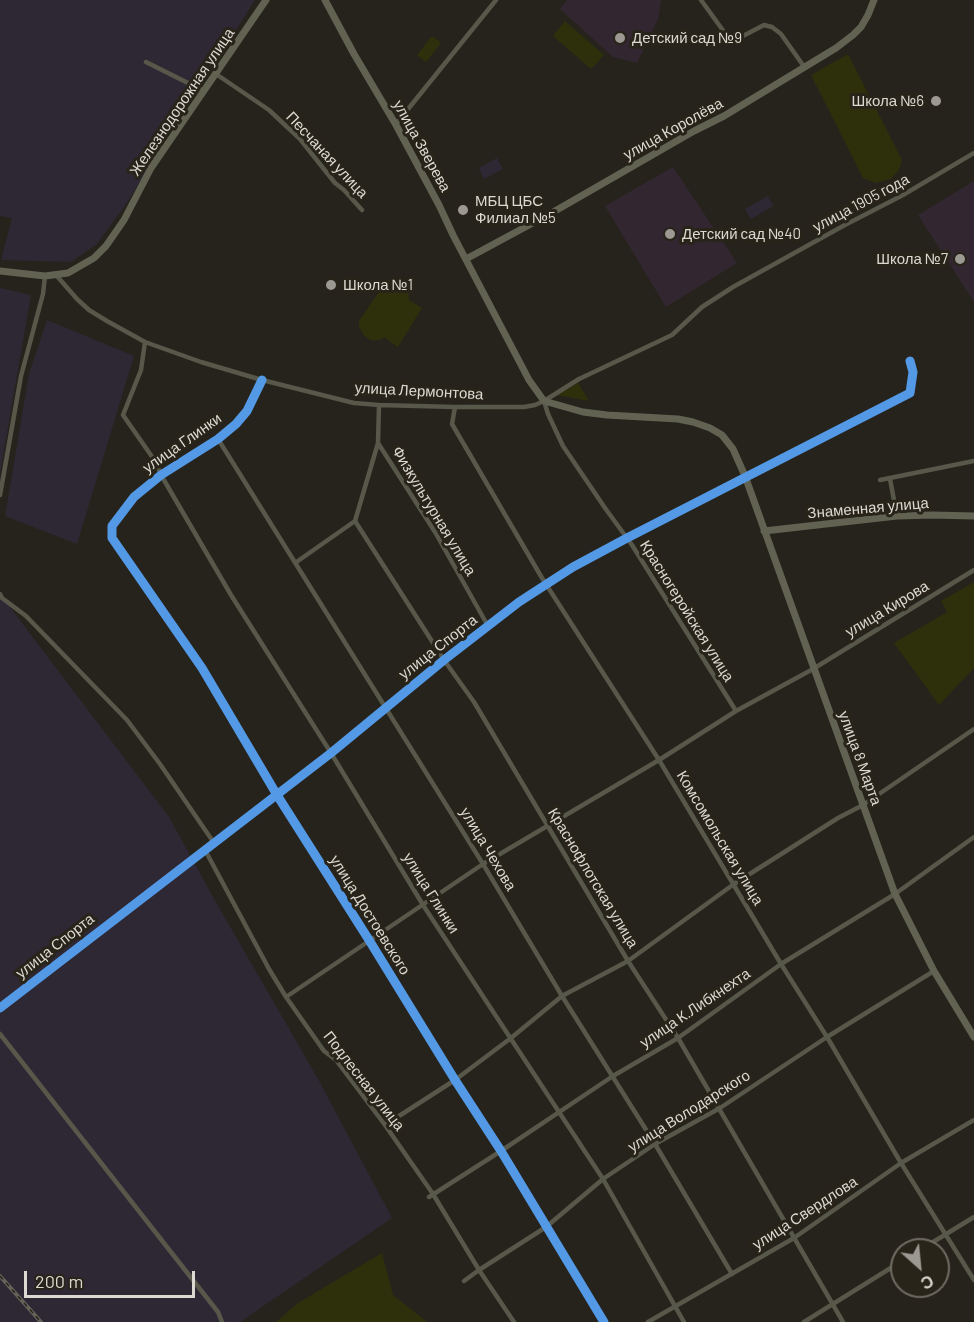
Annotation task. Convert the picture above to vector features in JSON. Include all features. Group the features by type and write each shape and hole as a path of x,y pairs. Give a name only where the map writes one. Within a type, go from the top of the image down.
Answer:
{"main road":[{"name":"Железнодорожная улица","path":"0,271 45,276 68,273 94,258 106,246 124,220 151,168 266,0"},
{"name":"улица Зверева","path":"325,0 396,124 529,380 544,401"},
{"name":"улица Королёва","path":"466,259 724,116 805,68 853,35 868,15 874,0"},
{"name":"улица Лермонтова","path":"544,401 583,412 678,419 711,428 727,441 745,476"},
{"name":"улица 8 Марта","path":"745,476 895,894 934,971 974,1038"},
{"name":"Знаменная улица","path":"764,531 897,516 974,516"}],"street":[{"path":"396,124 496,0"},
{"path":"701,0 727,36 733,39 740,38 764,25 772,27 781,34 805,68"},
{"path":"146,62 204,91"},
{"name":"Песчаная улица","path":"216,74 269,110 300,140 335,183 362,210"},
{"name":"улица 1905 года","path":"544,401 579,380 672,335 702,307 733,287 903,195 974,153"},
{"name":"улица Лермонтова","path":"56,275 89,310 145,342 262,380 343,400 379,405 524,407 544,401"},
{"path":"0,495 21,376 43,294 45,276"},
{"name":"улица Глинки","path":"145,342 141,370 123,416 155,461 231,595 331,753 423,905 603,1179 684,1322"},
{"name":"улица Спорта","path":"0,1008 331,753 444,660 546,583 745,476 910,393 914,372 910,362"},
{"name":"улица Глинки","path":"112,526 134,497 161,475 218,439 236,424 247,411 262,380"},
{"name":"Красногеройская улица","path":"544,401 563,446 627,538 736,711"},
{"name":"Физкультурная улица","path":"379,405 378,443 435,532 488,626"},
{"name":"Комсомольская улица","path":"455,407 452,424 546,583 659,760 901,1163 974,1280"},
{"name":"улица Чехова","path":"218,439 483,864 732,1274"},
{"path":"295,563 356,521 378,443"},
{"path":"880,480 974,461"},
{"path":"890,479 897,516"},
{"name":"Краснофлотская улица","path":"356,521 444,660 474,702 628,961 720,1108 843,1322"},
{"name":"улица Достоевского","path":"112,526 112,538 202,668 277,795 454,1080 501,1151 604,1322"},
{"name":"улица Кирова","path":"286,997 483,864 659,760 736,711 813,669 974,570"},
{"path":"0,594 26,616 127,720 214,843"},
{"path":"385,1125 454,1080 511,1038 562,996 628,961 734,884 862,805 974,729"},
{"name":"улица К.Либкнехта","path":"431,1196 613,1076 678,1038 781,964 895,894 974,837"},
{"name":"Подлесная улица","path":"205,850 265,963 286,997 324,1051 336,1060 385,1125 513,1322"},
{"name":"улица Володарского","path":"464,1281 546,1227 603,1179 655,1144 720,1108 827,1037 934,971"},
{"path":"0,1034 218,1312 222,1322"},
{"name":"улица Свердлова","path":"648,1322 794,1238 901,1163 974,1120"},
{"path":"939,1238 974,1216"},
{"path":"804,1322 890,1269"}],"shaded area":[{"path":"0,0 255,0 126,204 97,244 71,262 1,260 12,218 0,216"},
{"name":"Детский сад №9","path":"567,0 661,0 658,19 637,63 613,57 560,9"},
{"path":"497,158 503,169 484,179 479,168"},
{"name":"Детский сад №40","path":"673,167 737,263 666,307 605,206"},
{"name":"Школа №7","path":"974,181 974,302 918,215"},
{"path":"768,196 773,206 751,219 745,209"},
{"path":"0,288 31,295 0,473"},
{"path":"47,320 134,356 77,544 5,516 29,374"},
{"path":"0,594 169,817 318,1079 392,1218 240,1322 0,1322"}],"green space":[{"path":"565,21 604,55 591,69 553,36"},
{"path":"432,36 441,43 426,62 417,55"},
{"path":"848,54 902,160 899,170 891,179 876,183 863,178 811,75"},
{"path":"387,280 398,280 402,283 408,290 409,300 422,308 398,347 385,338 386,336 380,340 370,340 359,326 359,321"},
{"path":"578,383 589,401 557,395"},
{"path":"974,582 974,668 939,705 894,643 947,612 941,601"},
{"path":"382,1253 393,1295 427,1322 276,1322 298,1303"}],"railway":[{"path":"0,1276 41,1322"}],"cycle path":[{"path":"0,1008 331,753 519,602 573,567 627,538 910,393 913,372 910,361"},
{"path":"262,380 247,411 236,424 218,439 161,475 134,497 112,526 112,538 202,668 277,795 501,1151 604,1322"}],"place":[{"name":"Детский сад №9","path":"620,38"},
{"name":"Школа №6","path":"936,101"},
{"name":"МБЦ ЦБС Филиал №5","path":"463,210"},
{"name":"Детский сад №40","path":"670,234"},
{"name":"Школа №7","path":"960,259"},
{"name":"Школа №1","path":"331,285"}]}
